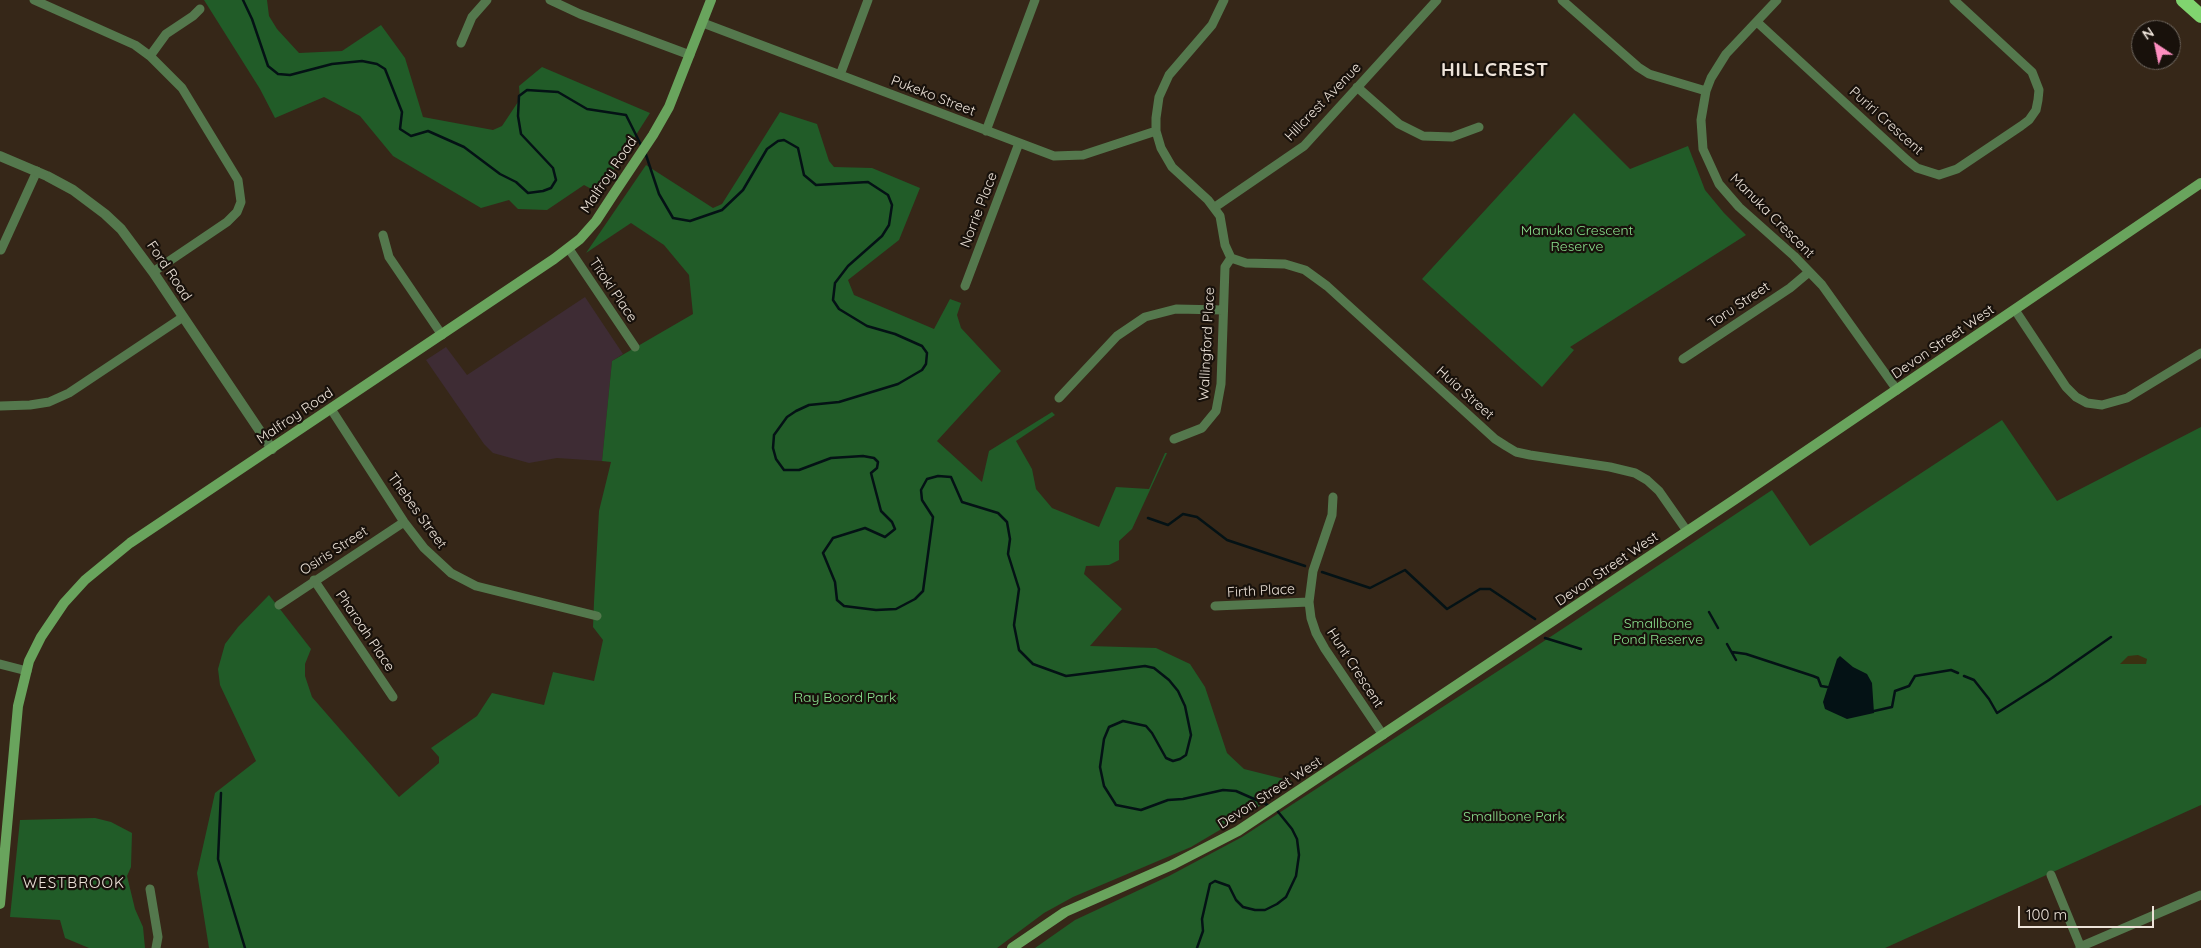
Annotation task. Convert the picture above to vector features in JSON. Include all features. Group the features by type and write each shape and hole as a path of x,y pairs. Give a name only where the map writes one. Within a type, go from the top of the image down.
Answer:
{"highway":[{"path":"2183,0 2201,16"}],"main road":[{"name":"Malfroy Road","path":"0,904 18,706 29,661 41,637 64,603 85,580 130,543 569,249 596,221 653,135 672,100 711,0"},
{"name":"Devon Street West","path":"1012,948 1065,912 1196,854 1256,820 1897,390 2201,183"}],"street":[{"path":"34,0 135,45 150,56 182,88 238,180 241,202 238,212 227,222 153,272"},
{"path":"460,43 472,17 487,0"},
{"path":"550,0 580,14 690,55"},
{"path":"840,75 868,0"},
{"path":"986,131 1035,0"},
{"path":"1224,0 1212,25 1169,75 1159,97 1156,131 1161,148 1172,167 1215,207 1223,223 1225,245 1231,258"},
{"name":"Hillcrest Avenue","path":"1215,207 1304,146 1437,0"},
{"path":"1562,0 1638,67 1649,74 1706,91"},
{"name":"Manuka Crescent","path":"1776,0 1726,54 1706,91 1701,120 1701,134 1708,163 1719,184 1739,207 1809,272 1834,299 1897,390"},
{"name":"Puriri Crescent","path":"1757,22 1907,160 1917,168 1938,175 1957,170 2029,120 2036,110 2038,95 2036,80 2032,72 1954,0"},
{"path":"150,56 166,34 200,9"},
{"name":"Pukeko Street","path":"703,23 1042,152 1067,157 1083,155 1156,131"},
{"path":"1358,87 1399,124 1423,136 1452,137 1479,127"},
{"name":"Norrie Place","path":"965,286 1019,143"},
{"name":"Ford Road","path":"0,156 37,171 73,190 105,214 133,244 272,449"},
{"path":"1,250 37,171"},
{"path":"384,235 389,257 442,334"},
{"name":"Titoki Place","path":"569,249 634,347"},
{"name":"Wallingford Place","path":"1174,439 1202,428 1216,411 1221,384 1225,267 1231,258"},
{"name":"Huia Street","path":"1231,258 1246,263 1285,264 1305,270 1327,286 1495,439 1516,452 1610,467 1635,473 1647,480 1659,491 1687,531"},
{"name":"Toru Street","path":"1683,359 1790,288 1809,272"},
{"path":"1059,398 1118,336 1145,317 1176,309 1223,310"},
{"path":"2015,310 2066,387 2076,397 2088,403 2102,405 2127,398 2201,353"},
{"path":"0,406 39,403 69,393 183,317"},
{"name":"Thebes Street","path":"331,409 404,522 436,561 451,573 476,586 596,616"},
{"name":"Hunt Crescent","path":"1333,496 1332,515 1313,571 1309,602 1316,633 1383,735"},
{"name":"Osiris Street","path":"278,605 404,522"},
{"name":"Pharoah Place","path":"314,580 393,697"},
{"name":"Firth Place","path":"1215,606 1309,602"},
{"path":"0,664 27,671"},
{"path":"2051,875 2080,948 2201,894"},
{"path":"150,889 158,937 156,948"}],"shaded area":[{"path":"585,297 623,354 612,361 602,461 557,458 529,463 493,453 484,444 426,360 446,347 467,375"},
{"path":"1840,656 1853,667 1867,674 1872,683 1874,713 1847,719 1825,709 1823,702 1837,659"}],"green space":[{"path":"204,0 267,0 269,16 277,29 299,53 342,51 381,25 405,58 423,117 493,130 502,126 520,99 519,86 542,67 650,113 599,193 584,185 547,210 518,209 509,200 481,208 393,156 360,116 324,97 275,118 260,89"},
{"name":"Ray Boord Park","path":"780,112 817,124 829,161 834,167 872,168 920,188 899,240 848,280 854,295 934,329 950,299 961,303 957,315 961,328 1001,371 937,441 982,482 989,451 1052,412 1055,415 1016,441 1032,469 1036,489 1052,508 1099,527 1116,487 1149,489 1165,453 1167,453 1132,529 1119,541 1119,560 1109,565 1086,566 1084,574 1122,609 1090,646 1156,648 1190,664 1205,687 1227,753 1244,769 1292,781 1257,808 1191,847 1073,897 1044,913 997,948 209,948 197,873 215,793 256,761 220,685 218,669 225,644 238,627 269,595 311,649 305,664 305,676 312,697 399,797 439,763 439,757 431,748 477,716 492,693 544,705 553,672 594,681 603,640 593,627 599,511 611,462 602,461 612,361 693,314 689,275 664,245 631,223 586,253 646,165 713,208 722,204"},
{"name":"Manuka Crescent Reserve","path":"1574,113 1630,169 1688,146 1705,190 1746,235 1570,347 1574,350 1542,387 1422,279"},
{"path":"2002,420 2057,501 2201,427 2201,805 1885,948 1035,948 1075,920 1169,876 1242,837 1532,649 1772,490 1810,546"},
{"path":"95,818 111,822 132,833 131,867 127,876 135,909 143,927 145,948 89,948 65,938 60,920 10,917 20,820"}],"sand":[{"path":"2138,655 2147,659 2146,664 2120,664 2128,656"}],"waterway":[{"path":"243,0 252,19 268,66 278,74 290,75 332,64 362,61 377,64 385,69 402,112 400,129 411,136 428,131 464,147 500,174 516,182 528,193 551,188 556,180 553,168 521,134 518,116 519,96 527,90 558,92 587,109 626,115 642,147"},
{"path":"645,152 659,194 673,218 690,221 722,210 743,190 767,149 778,141 784,140 798,148 804,175 816,185 868,182 888,195 892,205 889,225 882,236 848,266 835,283 833,300 839,309 867,326 895,334 922,346 927,353 926,364 922,370 898,384 839,402 809,405 796,411 787,417 774,435 773,448 776,459 784,470 799,470 831,458 863,456 874,458 878,462 877,468 871,473 872,477 881,511 892,522 895,529 885,537 865,528 833,538 823,553 835,582 837,600 844,606 876,610 896,609 915,599 923,591 933,517 922,500 921,490 927,479 938,476 951,477 962,502 998,513 1007,522 1010,539 1008,554 1019,589 1014,625 1019,650 1033,664 1066,676 1145,666 1154,668 1169,680 1178,691 1185,706 1191,735 1186,755 1180,759 1173,761 1166,758 1146,726 1123,721 1109,727 1104,739 1100,767 1104,786 1116,805 1141,810 1168,800 1183,799 1223,790 1236,791 1270,806"},
{"path":"1148,518 1168,525 1183,514 1197,517 1227,540 1305,566"},
{"path":"1322,572 1370,588 1405,570 1447,609 1480,589 1490,589 1535,619"},
{"path":"1709,612 1718,628"},
{"path":"1964,676 1974,680 1997,713 2111,637"},
{"path":"1545,638 1581,649"},
{"path":"1727,644 1736,660"},
{"path":"1732,652 1746,654 1813,676 1818,678 1821,686 1827,687"},
{"path":"1874,711 1892,707 1895,691 1909,686 1915,676 1951,670 1958,673"},
{"path":"221,793 218,859 245,948"},
{"path":"1197,948 1203,931 1202,919 1210,884 1215,881 1229,886 1236,900 1243,907 1255,910 1265,910 1286,897 1296,876 1299,855 1297,839 1292,829 1275,808"}],"district":[{"name":"HILLCREST","path":"1495,70"},
{"name":"WESTBROOK","path":"74,883"}],"park label":[{"name":"Smallbone Pond Reserve","path":"1658,632"},
{"name":"Smallbone Park","path":"1514,817"}]}
